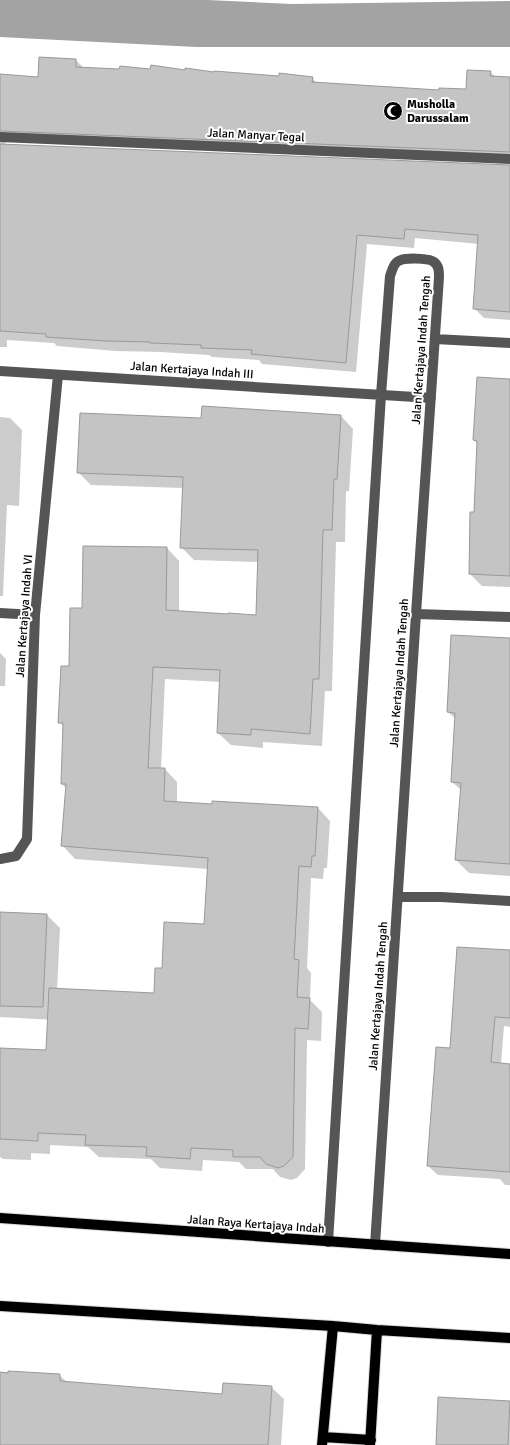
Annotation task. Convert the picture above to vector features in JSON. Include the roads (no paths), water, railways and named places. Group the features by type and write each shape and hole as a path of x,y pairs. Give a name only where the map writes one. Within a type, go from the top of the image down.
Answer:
{"main road":[{"name":"Jalan Raya Kertajaya Indah","path":"0,1218 510,1254"},
{"path":"0,1306 510,1338"},
{"path":"333,1326 323,1441 370,1443 377,1330"}],"street":[{"name":"Jalan Manyar Tegal","path":"0,137 510,159"},
{"name":"Jalan Kertajaya Indah Tengah","path":"328,1242 381,395 390,276 398,260 408,258 432,261 436,263 439,268 375,1245"},
{"path":"435,339 510,343"},
{"name":"Jalan Kertajaya Indah III","path":"0,371 431,398"},
{"name":"Jalan Kertajaya Indah VI","path":"0,859 16,856 27,839 35,615 58,374"},
{"path":"0,613 35,615"},
{"path":"416,614 510,617"},
{"path":"398,897 441,897 510,901"}],"place":[{"name":"Musholla Darussalam","path":"393,111"}]}
